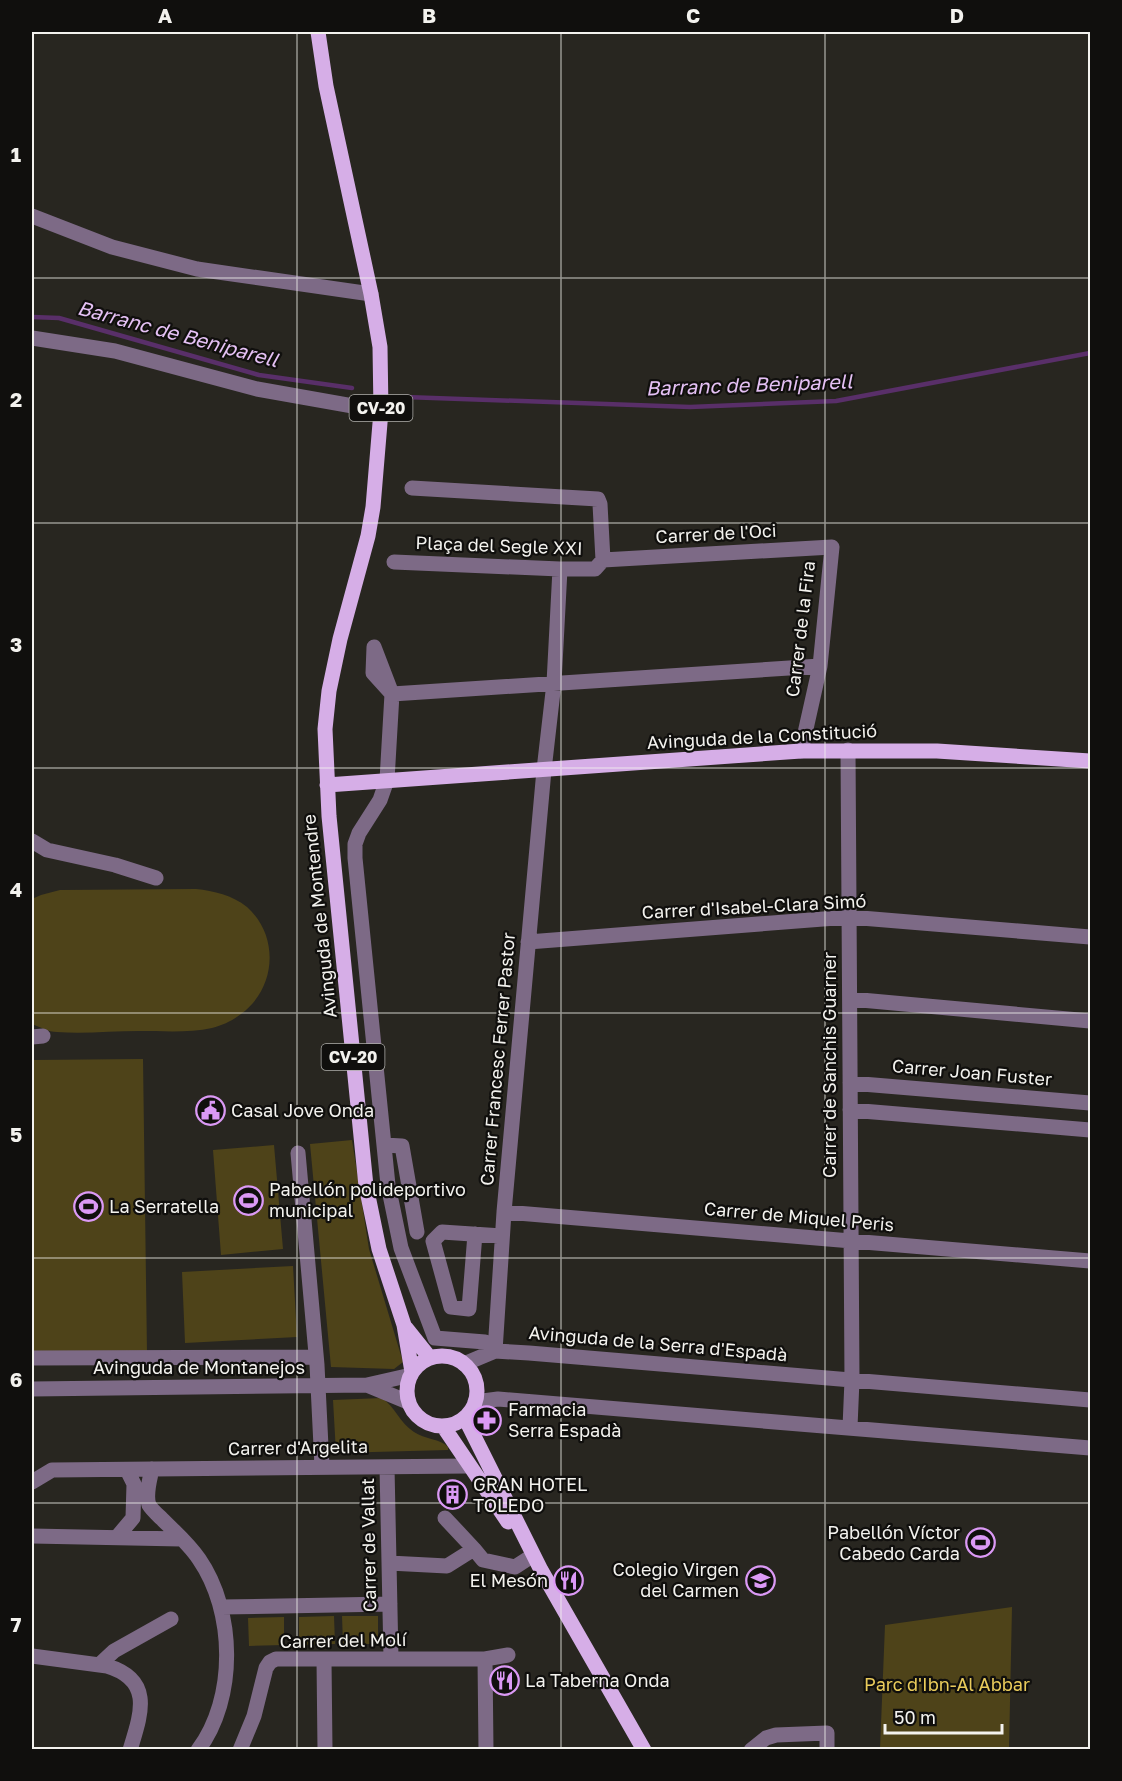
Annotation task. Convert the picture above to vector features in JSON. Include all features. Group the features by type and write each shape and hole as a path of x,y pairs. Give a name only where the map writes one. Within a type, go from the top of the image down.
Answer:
{"main road":[{"name":"CV-20","path":"318,32 326,86 380,347 381,411 373,507 368,536 340,639 329,690 325,729 327,785"},
{"name":"Avinguda de la Constitució","path":"327,785 801,751 937,751 1090,761"},
{"name":"Avinguda de Montendre","path":"327,785 366,1186 379,1249 404,1325 412,1373"},
{"name":"Avinguda de Montendre","path":"404,1325 430,1358"},
{"path":"408,1402 413,1412 422,1420 432,1425 443,1426 454,1424 465,1418 471,1411 477,1392 476,1381 471,1372 454,1358 442,1356 430,1358 412,1373"},
{"name":"CV-20","path":"408,1402 407,1383 412,1373"},
{"path":"465,1418 536,1563 644,1749"},
{"path":"443,1426 536,1563"}],"street":[{"path":"32,216 112,247 197,269 370,294"},
{"path":"32,338 116,351 257,389 381,411"},
{"name":"Plaça del Segle XXI","path":"394,562 594,569 603,560 598,499 412,488"},
{"name":"Carrer de l'Oci","path":"603,560 832,547"},
{"name":"Carrer de la Fira","path":"801,751 820,666 832,547"},
{"path":"544,770 554,683 560,569"},
{"path":"495,1351 485,1342 435,1338 400,1248 388,1185 355,844 359,833 380,800 387,780 392,694 820,666"},
{"name":"Carrer de Sanchis Guarner","path":"848,750 852,1380"},
{"name":"Carrer Francesc Ferrer Pastor","path":"495,1351 504,1212 544,770"},
{"path":"32,841 47,850 114,864 156,878"},
{"name":"Carrer d'Isabel-Clara Simó","path":"528,942 849,917 1090,937"},
{"path":"850,999 1090,1020"},
{"name":"Carrer Joan Fuster","path":"850,1083 1090,1103"},
{"path":"850,1110 1090,1130"},
{"path":"384,1145 402,1146 417,1232"},
{"path":"298,1153 319,1386 322,1467"},
{"name":"Carrer de Miquel Peris","path":"504,1212 1090,1261"},
{"path":"398,1235 424,1231 438,1236"},
{"path":"475,1234 469,1309 451,1307 433,1242 442,1232 475,1234 502,1236"},
{"name":"Avinguda de la Serra d'Espadà","path":"464,1364 495,1351 1090,1400"},
{"path":"32,1358 316,1357"},
{"name":"Avinguda de Montanejos","path":"32,1389 367,1385 412,1373"},
{"path":"850,1427 852,1380"},
{"name":"Avinguda de Montanejos","path":"367,1385 408,1402"},
{"path":"475,1402 498,1399 1090,1448"},
{"name":"Carrer d'Argelita","path":"32,1482 52,1470 470,1466"},
{"name":"Carrer de Vallat","path":"387,1467 391,1658"},
{"path":"152,1469 148,1489 149,1505 192,1550 205,1568 221,1607 226,1648 224,1689 218,1709 198,1749"},
{"path":"123,1538 133,1518 134,1484 127,1470"},
{"path":"123,1538 149,1505"},
{"path":"445,1518 483,1560 515,1567 536,1563"},
{"path":"32,1536 181,1539"},
{"path":"389,1563 447,1566 474,1549"},
{"path":"221,1607 390,1605"},
{"path":"99,1665 114,1651 171,1619"},
{"name":"Carrer del Molí","path":"240,1749 254,1716 266,1668 276,1659 484,1659 508,1655"},
{"path":"32,1656 118,1669 135,1682 141,1700 141,1712 130,1749"},
{"path":"484,1659 486,1749"},
{"path":"324,1660 325,1749"},
{"path":"751,1749 766,1738 776,1735 827,1733 827,1749"}],"green space":[{"path":"196,889 223,894 235,899 247,907 258,919 265,932 270,962 267,977 253,1003 241,1014 216,1027 186,1031 67,1033 50,1031 32,1024 32,899 60,890"},
{"name":"La Serratella","path":"143,1059 147,1353 32,1354 32,1060"},
{"path":"352,1140 369,1249 403,1362 394,1369 331,1367 310,1144"},
{"name":"Pabellón polideportivo municipal","path":"274,1145 283,1249 221,1255 213,1150"},
{"path":"293,1266 297,1337 185,1343 182,1272"},
{"path":"382,1398 409,1428 418,1434 445,1444 448,1450 336,1453 333,1400"},
{"name":"Parc d'Ibn-Al Abbar","path":"1012,1607 1009,1749 880,1749 885,1625"},
{"path":"334,1616 335,1644 299,1645 299,1617"},
{"path":"342,1616 378,1616 378,1644 343,1644"},
{"path":"284,1617 284,1645 249,1646 248,1618"}],"waterway":[{"name":"Barranc de Beniparell","path":"32,317 59,318 259,375 352,388"},
{"name":"Barranc de Beniparell","path":"405,397 690,407 836,401 1090,353"}],"place":[{"name":"Casal Jove Onda","path":"210,1111"},
{"name":"Pabellón polideportivo municipal","path":"248,1200"},
{"name":"La Serratella","path":"88,1207"},
{"name":"Farmacia Serra Espadà","path":"487,1420"},
{"name":"GRAN HOTEL TOLEDO","path":"452,1495"},
{"name":"Pabellón Víctor Cabedo Carda","path":"981,1543"},
{"name":"Colegio Virgen del Carmen","path":"760,1580"},
{"name":"El Mesón","path":"569,1581"},
{"name":"La Taberna Onda","path":"504,1681"}]}
